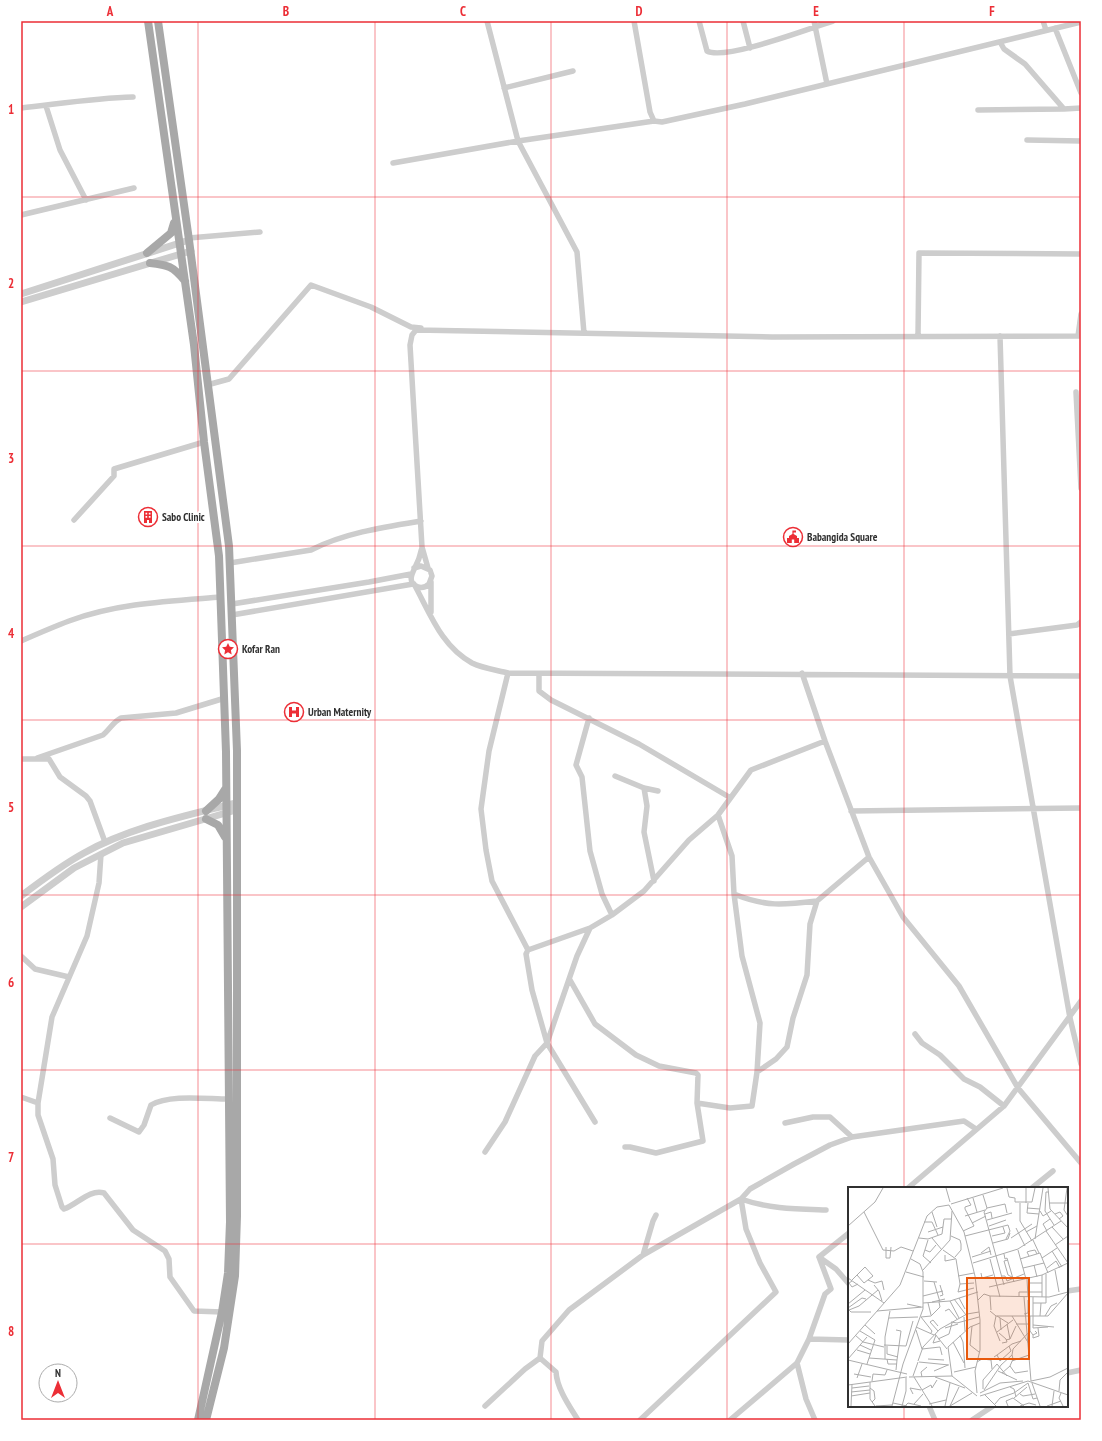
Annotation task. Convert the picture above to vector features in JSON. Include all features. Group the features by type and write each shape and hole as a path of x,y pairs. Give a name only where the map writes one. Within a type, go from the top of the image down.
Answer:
{"main road":[{"path":"148,21 194,345 204,442 219,547 221,597 226,788 230,1222 228,1273 222,1312 198,1420"},
{"path":"158,21 191,251 207,385 229,546 232,604 237,751 237,1216 235,1276 224,1348 206,1420"},
{"path":"147,253 171,233 175,219"},
{"path":"150,263 169,265 185,281"},
{"path":"226,788 206,815 218,825 226,840"}],"street":[{"path":"487,21 518,141 577,252 584,333"},
{"path":"634,21 650,112 654,121"},
{"path":"699,21 707,51 716,54 750,48 815,24 833,21"},
{"path":"743,21 750,48"},
{"path":"1043,21 1046,30"},
{"path":"393,163 518,141 654,121 662,122 827,84 1081,22"},
{"path":"815,24 827,84"},
{"path":"1055,28 1081,93"},
{"path":"1000,42 1004,49 1025,64 1064,109"},
{"path":"504,88 573,71"},
{"path":"21,108 72,103 95,98 133,97"},
{"path":"46,106 60,150 86,200"},
{"path":"978,110 1081,108"},
{"path":"1027,140 1081,141"},
{"path":"21,215 134,188"},
{"path":"21,294 189,239 260,232"},
{"path":"21,302 191,251"},
{"path":"918,336 919,252 1081,254"},
{"path":"207,385 229,379 311,285 371,307 410,327 437,329 772,337 1080,336 1081,314"},
{"path":"431,614 432,574 428,568 422,547 414,436 410,345 412,335 416,330 437,329"},
{"path":"1000,336 1010,676 1070,1018 1081,1064"},
{"path":"1076,392 1081,488"},
{"path":"74,520 114,476 114,469 204,442"},
{"path":"230,563 311,550 322,544 373,530 421,521"},
{"path":"422,547 413,571 414,584 441,634 455,651 473,663 508,673 1081,676"},
{"path":"232,604 369,582 413,571 421,566 428,568"},
{"path":"232,615 414,584 423,587 431,582"},
{"path":"21,641 70,620 110,609 178,600 221,597"},
{"path":"1009,634 1077,625 1081,622"},
{"path":"508,673 489,751 481,809 486,850 492,881 528,950 526,954 532,990 547,1043 594,1122"},
{"path":"539,674 538,688 540,692 551,700 639,744 729,797"},
{"path":"802,674 825,741 869,857 902,917 959,986 1018,1088 1081,1163"},
{"path":"37,758 56,753 103,735 111,728 115,721 120,718 176,713 224,698"},
{"path":"589,718 576,765 582,777 590,851 602,894 612,915"},
{"path":"528,950 590,928 612,915 654,882 689,840 718,815 729,797 751,770 825,741"},
{"path":"21,758 49,759 60,777 86,796 90,801 105,842"},
{"path":"615,776 644,788 658,791"},
{"path":"644,788 647,806 644,832 654,882"},
{"path":"21,907 74,868 122,843 236,806"},
{"path":"851,811 1034,807 1081,808"},
{"path":"21,896 55,870 105,842 162,822 206,815"},
{"path":"697,1103 730,1108 752,1106 758,1072 760,1023 742,956 734,894 732,856 718,815"},
{"path":"101,854 99,883 87,936 52,1017 38,1103 38,1115 53,1159 55,1185 63,1209 92,1193 98,1191 104,1193 133,1230 165,1250 169,1259 170,1277 194,1311 222,1312"},
{"path":"758,1072 776,1059 787,1047 793,1018 807,975 810,924 817,901 869,857"},
{"path":"734,894 748,900 775,905 817,901"},
{"path":"485,1152 505,1122 535,1056 547,1043 558,1008 570,980 577,956 590,928"},
{"path":"21,956 35,969 69,977"},
{"path":"570,980 596,1024 636,1055 659,1066 696,1073 698,1075 697,1103 703,1141 662,1153 625,1147"},
{"path":"909,1187 1004,1106 1081,1001"},
{"path":"914,1034 922,1043 940,1055 964,1078 980,1087 1004,1106"},
{"path":"21,1097 38,1103"},
{"path":"110,1118 139,1132 144,1125 151,1105 158,1101 174,1099 228,1099"},
{"path":"785,1123 813,1117 830,1117 852,1137"},
{"path":"485,1406 525,1369 540,1358 542,1341 569,1310 643,1255 741,1199 750,1189 794,1164 830,1145 852,1137 964,1121 976,1129"},
{"path":"1033,1187 1053,1171"},
{"path":"741,1199 757,1204 784,1209 826,1210"},
{"path":"640,1420 776,1292 760,1263 746,1229 741,1199"},
{"path":"643,1255 656,1215"},
{"path":"819,1257 848,1235"},
{"path":"819,1257 836,1269 848,1283"},
{"path":"730,1420 797,1363 809,1339 825,1294 832,1289 819,1257"},
{"path":"1068,1291 1081,1289"},
{"path":"809,1339 848,1340"},
{"path":"540,1358 556,1372 556,1378 568,1404 578,1420"},
{"path":"797,1363 806,1399 815,1420"},
{"path":"1068,1373 1081,1370"},
{"path":"930,1407 936,1420"},
{"path":"972,1420 992,1407"}],"place":[{"name":"Sabo Clinic","path":"148,517"},
{"name":"Babangida Square","path":"793,537"},
{"name":"Kofar Ran","path":"228,649"},
{"name":"Urban Maternity","path":"294,712"}]}
